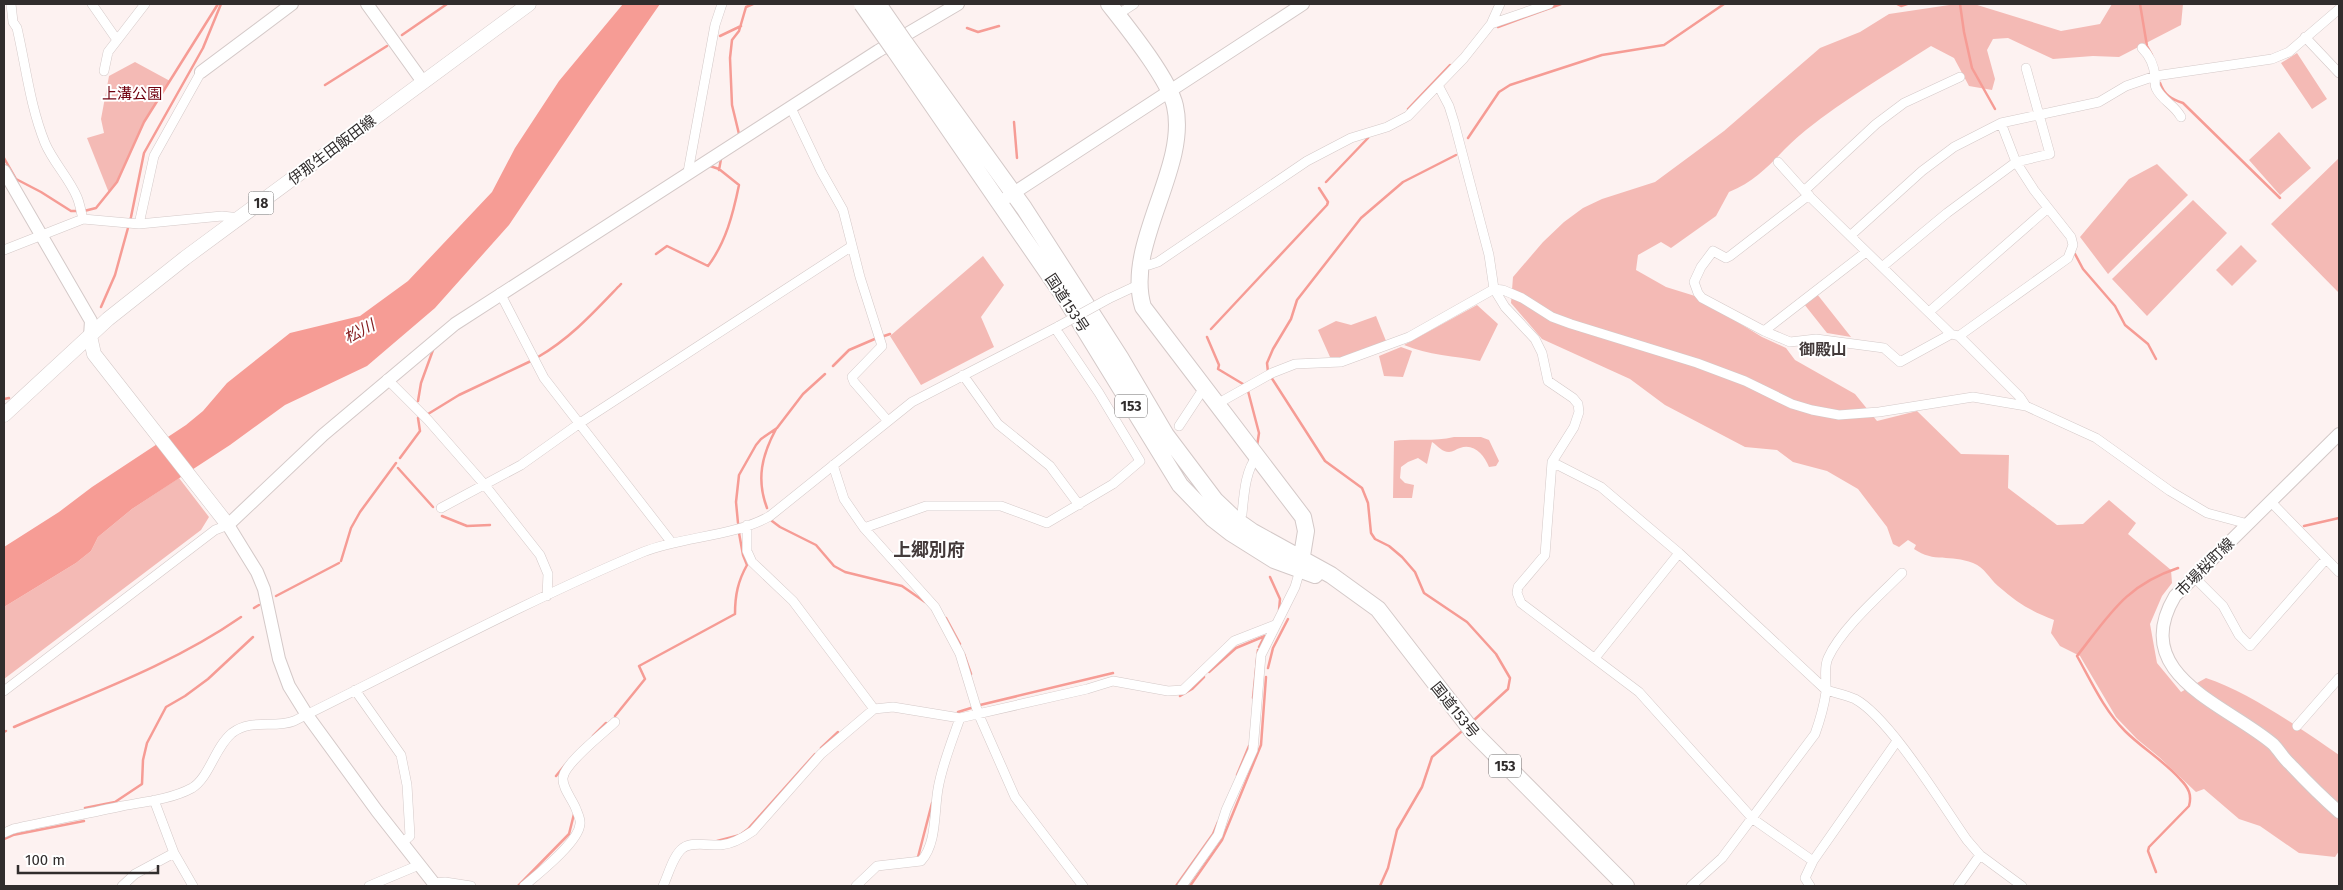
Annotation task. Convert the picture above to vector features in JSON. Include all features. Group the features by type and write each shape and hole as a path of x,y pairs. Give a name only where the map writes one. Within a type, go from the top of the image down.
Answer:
{"highway":[{"name":"国道153号","path":"862,4 900,47 1013,192 1110,340 1166,435 1196,478 1236,520 1314,575 1348,594 1366,607 1392,634 1396,635 1473,732 1626,886"},
{"name":"国道153号","path":"878,4 900,47 999,202 1067,301 1180,485 1212,519 1231,533 1274,560 1301,564"},
{"path":"1113,9 1170,91 1176,110 1175,144 1142,263 1138,285 1143,307 1303,517 1306,531 1301,564"}],"main road":[{"name":"伊那生田飯田線","path":"4,414 108,319 185,258 529,4"},
{"path":"90,336 94,354 228,524"}],"street":[{"path":"11,4 8,23 17,28 28,75 30,98 46,145 77,196 82,214"},
{"path":"92,4 117,40"},
{"path":"104,72 108,52 145,4"},
{"path":"137,224 154,156 201,72 292,4"},
{"path":"367,4 423,82"},
{"path":"688,172 713,34 722,4"},
{"path":"4,692 215,530 228,524 323,434 455,324 500,293 878,51 958,4"},
{"path":"1113,9 1134,4"},
{"path":"999,202 1303,4"},
{"path":"1142,263 1149,265 1158,262 1314,157 1351,138 1387,127 1408,116 1438,85 1491,24 1500,4"},
{"path":"1491,24 1549,4"},
{"path":"1850,236 1922,171 1954,147 2000,123 2099,102 2126,86 2155,76 2272,59 2289,52 2339,8"},
{"path":"2305,37 2339,73"},
{"path":"2142,48 2147,54 2155,76 2155,86 2161,97 2175,108 2181,117"},
{"path":"1882,267 1947,213 2016,162 2050,154 2026,68"},
{"path":"1960,77 1904,103 1876,124 1806,193 1730,256 1726,258 1713,251 1696,276 1695,288 1702,298 1764,331 1790,342 1816,339 1884,348 1900,362 1955,335 2068,258 2072,252 2071,237 2034,190 2016,162 2000,123"},
{"path":"1438,85 1449,106 1454,122 1489,255 1494,289 1505,307 1535,339 1542,353 1548,381 1555,388 1566,392 1578,404 1578,420 1552,462 1545,555 1518,587 1517,592 1522,603 1639,692 1753,819 1813,861"},
{"path":"791,108 821,171 843,210 882,346 852,377 854,382 887,420"},
{"path":"1778,162 1806,193 2020,397 2026,406"},
{"path":"4,171 91,321 90,336"},
{"path":"1929,312 2048,208"},
{"path":"4,250 82,214 123,224 222,216 241,218"},
{"path":"441,508 521,465 580,423 852,246"},
{"path":"1764,331 1866,252"},
{"path":"4,833 13,829 154,800 194,787 201,780 218,747 233,733 252,724 288,724 547,596 645,551 756,524 770,516 887,420 912,402 1138,285"},
{"path":"1217,404 1269,374 1295,364 1341,362 1397,342 1441,320 1494,289 1503,290 1522,298 1552,317 1697,363 1745,381 1792,404 1812,410 1839,415 1879,412 1973,396 2026,406 2096,438 2170,491 2207,513 2248,524"},
{"path":"500,293 544,378 672,543"},
{"path":"864,528 926,506 1001,506 1047,523 1113,484 1140,461 1057,327"},
{"path":"963,375 998,424 1050,466 1079,505"},
{"path":"387,379 417,407 484,484 540,555 548,574 547,596"},
{"path":"1179,426 1204,388"},
{"name":"市場桜町線","path":"2339,434 2193,576 2175,596 2165,615 2163,643 2169,663 2196,691 2254,728 2275,746 2288,762 2339,812"},
{"path":"1242,514 1251,463 1257,456"},
{"path":"1552,462 1601,487 1679,552 1826,690 1856,700 1871,711 1897,741 1967,840 1980,855 2022,886"},
{"path":"833,465 844,499 864,528 935,606 960,654 978,713 995,756 1015,798 1083,886"},
{"path":"2271,502 2339,572"},
{"path":"228,524 257,572 264,589 280,659 290,686 307,714 402,844 434,884 445,882 471,886"},
{"path":"747,525 747,552 752,562 793,601 874,710"},
{"path":"1595,658 1679,552"},
{"path":"2193,576 2222,606 2239,635 2250,646 2326,559"},
{"path":"1182,886 1218,835 1226,810 1254,750 1261,655 1294,588 1301,564"},
{"path":"1691,886 1722,858 1815,734 1826,690 1825,675 1828,658 1859,617 1902,573"},
{"path":"663,886 677,855 684,847 690,845 722,846 744,838 753,831 821,754 874,710 893,707 960,718 1087,689 1113,681 1168,691 1183,690 1234,641 1275,625"},
{"path":"2297,726 2339,678"},
{"path":"355,690 401,755 408,785 410,836 402,844"},
{"path":"856,886 877,866 921,861 926,856 932,835 938,788 960,718"},
{"path":"524,886 556,858 576,835 580,825 574,801 564,785 563,777 568,766 615,722"},
{"path":"1810,886 1804,878 1813,861 1897,741"},
{"path":"154,800 174,852 193,886"},
{"path":"122,886 135,874 174,852"},
{"path":"1958,886 1980,855"},
{"path":"369,886 419,864"}],"green space":[{"path":"1956,4 1974,4 2061,31 2100,24 2112,4 2183,4 2181,25 2119,57 2093,56 2053,59 2008,38 1993,39 1987,50 1995,79 1992,90 1969,86 1954,58 1931,46 1852,97 1806,130 1762,172 1729,192 1716,216 1671,248 1661,242 1638,255 1636,270 1666,287 1695,296 1762,337 1786,348 1795,360 1855,394 1877,421 1917,411 1961,454 2009,455 2008,488 2057,525 2083,524 2109,500 2136,523 2128,534 2171,570 2172,583 2162,596 2150,624 2157,663 2181,692 2206,678 2223,684 2274,712 2339,755 2339,851 2335,857 2299,853 2260,826 2239,819 2204,789 2196,792 2137,739 2116,717 2080,656 2060,646 2051,633 2054,620 2018,602 1998,586 1977,565 1965,560 1928,556 1914,549 1916,545 1908,540 1899,547 1893,544 1887,527 1858,489 1827,471 1793,462 1777,450 1745,447 1665,405 1630,379 1542,339 1511,303 1513,277 1543,242 1564,222 1583,208 1602,199 1655,182 1724,131 1820,48 1860,32 1889,14"},
{"path":"2297,53 2327,99 2312,109 2281,63"},
{"name":"上溝公園","path":"135,62 170,81 144,122 117,182 109,193 87,138 104,133 101,119 109,76"},
{"path":"2279,132 2311,168 2280,195 2249,160"},
{"path":"2339,158 2339,293 2271,224"},
{"path":"2157,164 2188,195 2108,274 2080,237 2129,179"},
{"path":"2193,200 2227,233 2147,316 2112,279"},
{"path":"2241,245 2257,261 2232,286 2216,270"},
{"path":"983,256 1004,285 981,317 994,347 921,385 890,336"},
{"path":"1817,294 1851,337 1827,333 1804,304"},
{"path":"1477,305 1498,324 1480,361 1432,353 1404,345"},
{"path":"1376,316 1386,341 1342,357 1330,357 1318,330 1336,321 1351,325"},
{"path":"1401,347 1412,351 1403,377 1384,376 1379,356"},
{"path":"1481,437 1489,440 1499,461 1496,466 1489,467 1481,454 1470,447 1447,452 1432,442 1427,464 1418,458 1401,467 1400,478 1405,483 1414,485 1412,498 1393,498 1394,441"},
{"path":"179,478 209,517 201,530 4,679 4,607 76,563 91,551 98,537 132,509"}],"water":[{"name":"松川","path":"623,4 660,4 509,225 435,308 367,366 285,405 230,445 132,509 98,537 91,551 76,563 4,607 4,547 59,512 92,487 186,425 203,411 227,383 290,333 360,316 408,281 492,192 515,148 559,81"}],"waterway":[{"path":"84,211 96,208 117,182 144,122 218,4"},
{"path":"101,307 115,275 131,217 144,153 203,48 221,4"},
{"path":"402,35 447,4"},
{"path":"739,134 732,105 730,58 732,40 739,31 746,7 753,4"},
{"path":"1498,27 1561,4"},
{"path":"1468,138 1499,92 1510,85 1602,55 1664,45 1724,4"},
{"path":"1897,4 1901,6 1907,4"},
{"path":"1960,4 1972,68 1995,109"},
{"path":"2140,4 2147,46 2152,55"},
{"path":"720,36 741,26"},
{"path":"967,28 978,32 999,26"},
{"path":"325,85 387,46"},
{"path":"1408,109 1450,65"},
{"path":"2160,83 2166,94 2183,103 2280,198"},
{"path":"1014,122 1017,158"},
{"path":"1326,182 1368,138"},
{"path":"1268,372 1267,363 1291,319 1297,300 1361,218 1403,182 1456,155"},
{"path":"4,158 16,179 71,211 78,211"},
{"path":"719,170 721,159"},
{"path":"656,254 667,246 708,266 714,257 728,227 739,185 719,169 710,166"},
{"path":"1211,329 1327,205 1328,202 1319,188"},
{"path":"2075,254 2083,269 2115,306 2125,325 2148,344 2156,359"},
{"path":"538,357 572,333 621,284"},
{"path":"884,336 890,334"},
{"path":"1207,337 1219,365 1218,369 1243,384"},
{"path":"833,366 849,350 877,338"},
{"path":"418,401 421,383 433,350"},
{"path":"428,414 459,395 531,361"},
{"path":"738,523 736,502 739,475 756,445 761,439 777,428 803,394 825,374"},
{"path":"1271,377 1325,461 1362,488 1368,503 1371,533 1375,539 1389,546 1402,557 1415,572 1424,593 1467,622 1496,654 1510,678 1508,689 1473,721"},
{"path":"1248,391 1259,433 1257,446"},
{"path":"4,399 9,398"},
{"path":"400,458 420,431 418,418"},
{"path":"767,508 762,487 762,467 767,448 776,429"},
{"path":"341,561 351,528 360,512 396,463"},
{"path":"398,468 433,507"},
{"path":"442,516 467,526 490,525"},
{"path":"2304,526 2339,518"},
{"path":"772,521 816,545 834,566 845,572 902,586 925,602"},
{"path":"615,716 645,679 639,666 735,614 738,588 747,565 739,533"},
{"path":"276,596 339,563"},
{"path":"2156,872 2148,851 2149,847 2189,806 2189,792 2186,785 2174,772 2117,723 2098,695 2077,656 2110,614 2132,592 2160,575 2178,568"},
{"path":"1270,577 1280,599 1279,610"},
{"path":"254,608 259,605"},
{"path":"14,727 159,664 215,634 241,617"},
{"path":"946,618 960,644"},
{"path":"1268,668 1273,648 1288,619"},
{"path":"1209,672 1236,648 1265,636"},
{"path":"85,808 115,802 142,784 143,760 147,743 166,707 208,679 253,637"},
{"path":"1259,647 1264,637"},
{"path":"1253,698 1258,650"},
{"path":"964,654 971,674"},
{"path":"980,705 1113,673"},
{"path":"1180,696 1192,689 1204,677"},
{"path":"1190,886 1222,840 1261,745 1266,677"},
{"path":"958,712 971,708"},
{"path":"593,736 606,723"},
{"path":"821,748 838,732"},
{"path":"1380,886 1388,868 1397,830 1422,787 1432,757 1461,732"},
{"path":"1237,775 1249,746"},
{"path":"717,841 740,835 748,829 815,754"},
{"path":"556,776 565,765"},
{"path":"918,857 932,803"},
{"path":"518,886 569,834 574,814"},
{"path":"4,839 13,835 84,821"},
{"path":"1176,886 1213,834 1218,822"}],"district":[{"name":"御殿山","path":"1823,349"},
{"name":"上郷別府","path":"929,550"}]}
